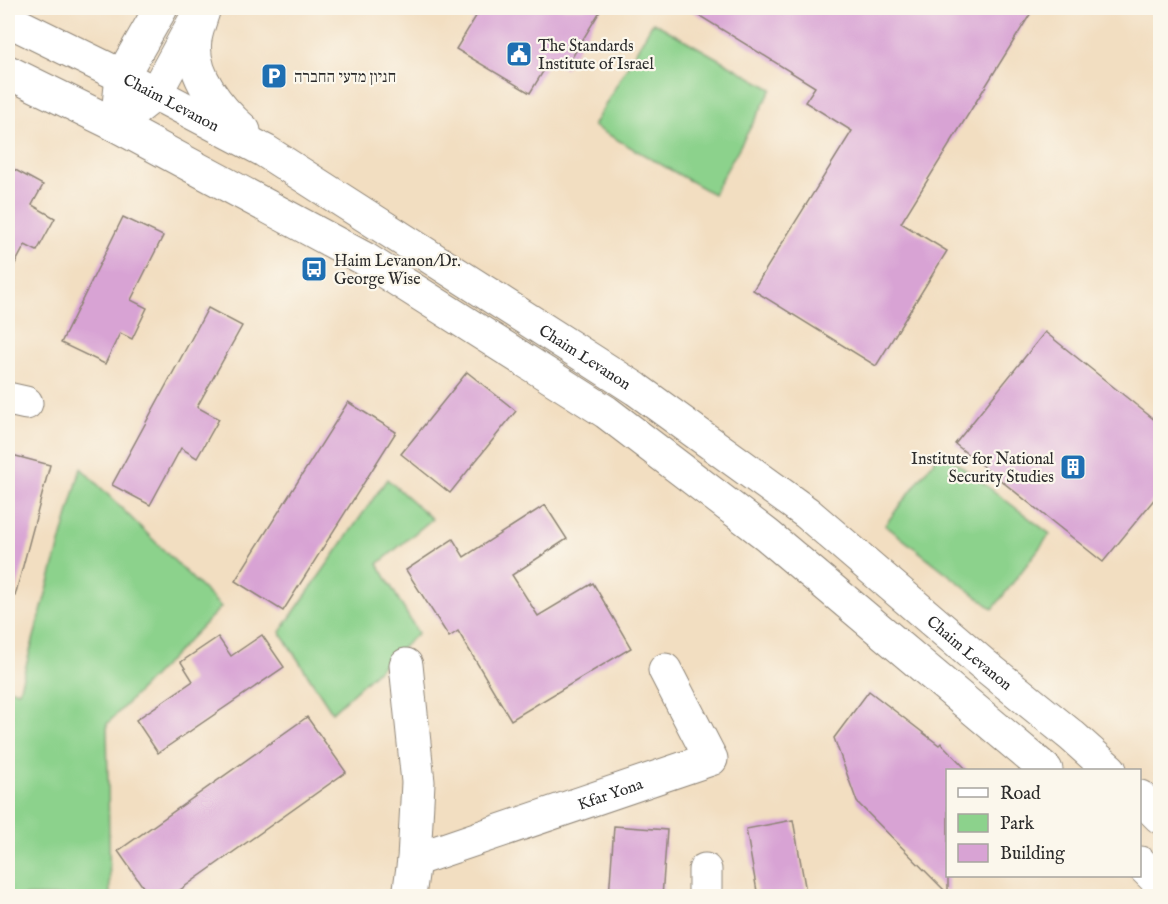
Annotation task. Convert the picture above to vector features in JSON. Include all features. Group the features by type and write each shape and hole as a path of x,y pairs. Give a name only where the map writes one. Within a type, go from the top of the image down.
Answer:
{"main road":[{"path":"116,125 122,76 161,8"},
{"path":"116,125 155,94 203,8"},
{"path":"203,8 195,41 195,59 203,79 214,100 232,121 265,151"},
{"name":"Chaim Levanon","path":"8,20 122,76 265,151 636,389 807,513 1072,736 1108,769"},
{"path":"8,72 116,125 365,259 606,412 767,535 1044,769"},
{"path":"406,665 418,782 414,860 409,897"},
{"name":"Kfar Yona","path":"414,860 711,759 665,670"},
{"path":"1141,798 1161,817"},
{"path":"1141,864 1161,883"}],"green space":[{"path":"653,22 772,89 713,194 593,126"},
{"path":"941,451 1050,534 993,609 885,525"},
{"path":"81,468 221,607 107,724 110,896 8,896 8,689 19,691"},
{"path":"387,479 432,519 378,564 418,633 332,712 280,632"}],"building":[{"name":"The Standards Institute of Israel","path":"481,8 602,8 565,69 550,60 530,93 456,49"},
{"name":"The Standards Institute of Israel","path":"687,8 1034,8 901,223 947,251 876,366 753,290 852,131 805,102 815,87"},
{"path":"8,166 43,185 32,205 55,218 37,251 25,245 8,277"},
{"path":"123,217 163,236 131,300 147,308 132,339 120,333 105,364 61,343"},
{"path":"208,308 242,326 197,407 219,419 197,458 181,448 150,505 112,485"},
{"name":"Institute for National Security Studies","path":"1045,332 1161,425 1161,491 1103,562 955,444"},
{"path":"467,372 516,411 450,493 401,454"},
{"path":"348,402 396,432 283,611 235,581"},
{"path":"12,455 50,465 15,596 8,595 8,474"},
{"path":"545,505 567,539 512,575 538,616 593,583 631,648 511,720 458,631 449,637 406,570 453,539 464,557"},
{"path":"262,635 284,667 158,753 136,720 193,681 181,662 218,637 231,656"},
{"path":"869,691 939,745 941,743 966,769 946,769 948,894 857,802 834,738"},
{"path":"307,717 346,772 170,897 150,897 118,851"},
{"path":"793,820 807,897 758,897 746,829"},
{"path":"614,826 667,830 662,897 609,897"}],"place":[{"name":"The Standards Institute of Israel","path":"519,54"},
{"name":"חניון מדעי החברה","path":"274,76"},
{"name":"Haim Levanon/Dr. George Wise","path":"314,269"},
{"name":"Institute for National Security Studies","path":"1073,467"}]}
